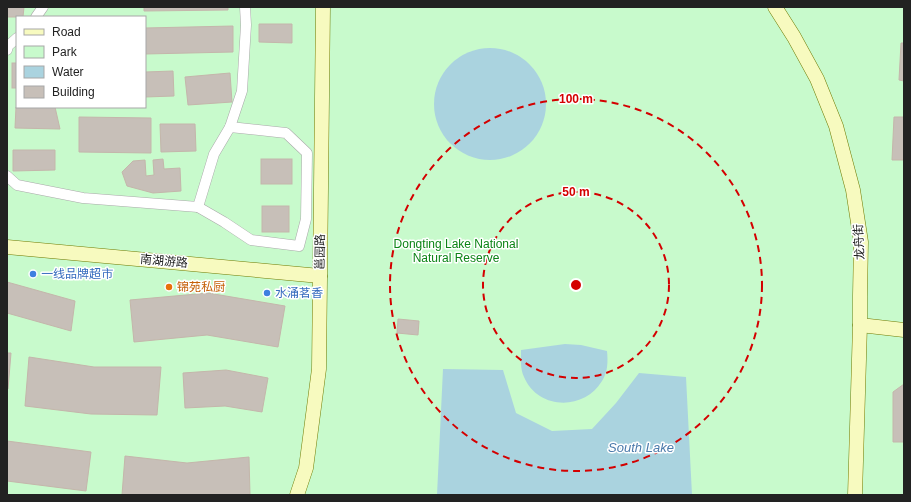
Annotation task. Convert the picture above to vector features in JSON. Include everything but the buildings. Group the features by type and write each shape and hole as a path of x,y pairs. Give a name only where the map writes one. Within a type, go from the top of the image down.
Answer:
{"street":[{"path":"37,16 43,7"},
{"path":"198,207 214,154 230,127 242,91 246,25 245,7"},
{"name":"邕园路","path":"297,495 306,468 319,369 323,7"},
{"name":"龙舟街","path":"775,7 794,37 817,79 836,126 853,190 861,242 855,495"},
{"path":"7,50 8,46 16,39"},
{"path":"7,176 17,185 83,198 198,207 224,222 250,240 299,246 306,219 308,153 286,133 230,127"},
{"name":"南湖游路","path":"7,247 320,276"},
{"path":"860,325 904,330"}],"green space":[{"name":"Dongting Lake National Natural Reserve","path":"7,7 904,7 904,495 7,495"}],"water":[{"path":"490,48 511,52 530,64 542,83 546,104 542,125 530,144 511,156 490,160 469,156 450,144 438,125 434,104 438,83 450,64 469,52"},
{"path":"565,344 581,345 607,351 607,363 604,378 594,391 584,398 573,402 562,403 550,401 540,396 531,388 524,377 522,370 521,350"},
{"name":"South Lake","path":"443,369 503,370 516,413 552,431 592,429 616,403 639,373 686,377 692,495 437,495"}],"place":[{"name":"一线品牌超市","path":"33,274"},
{"name":"锦苑私厨","path":"169,287"},
{"name":"水涌茗香","path":"267,293"}]}
